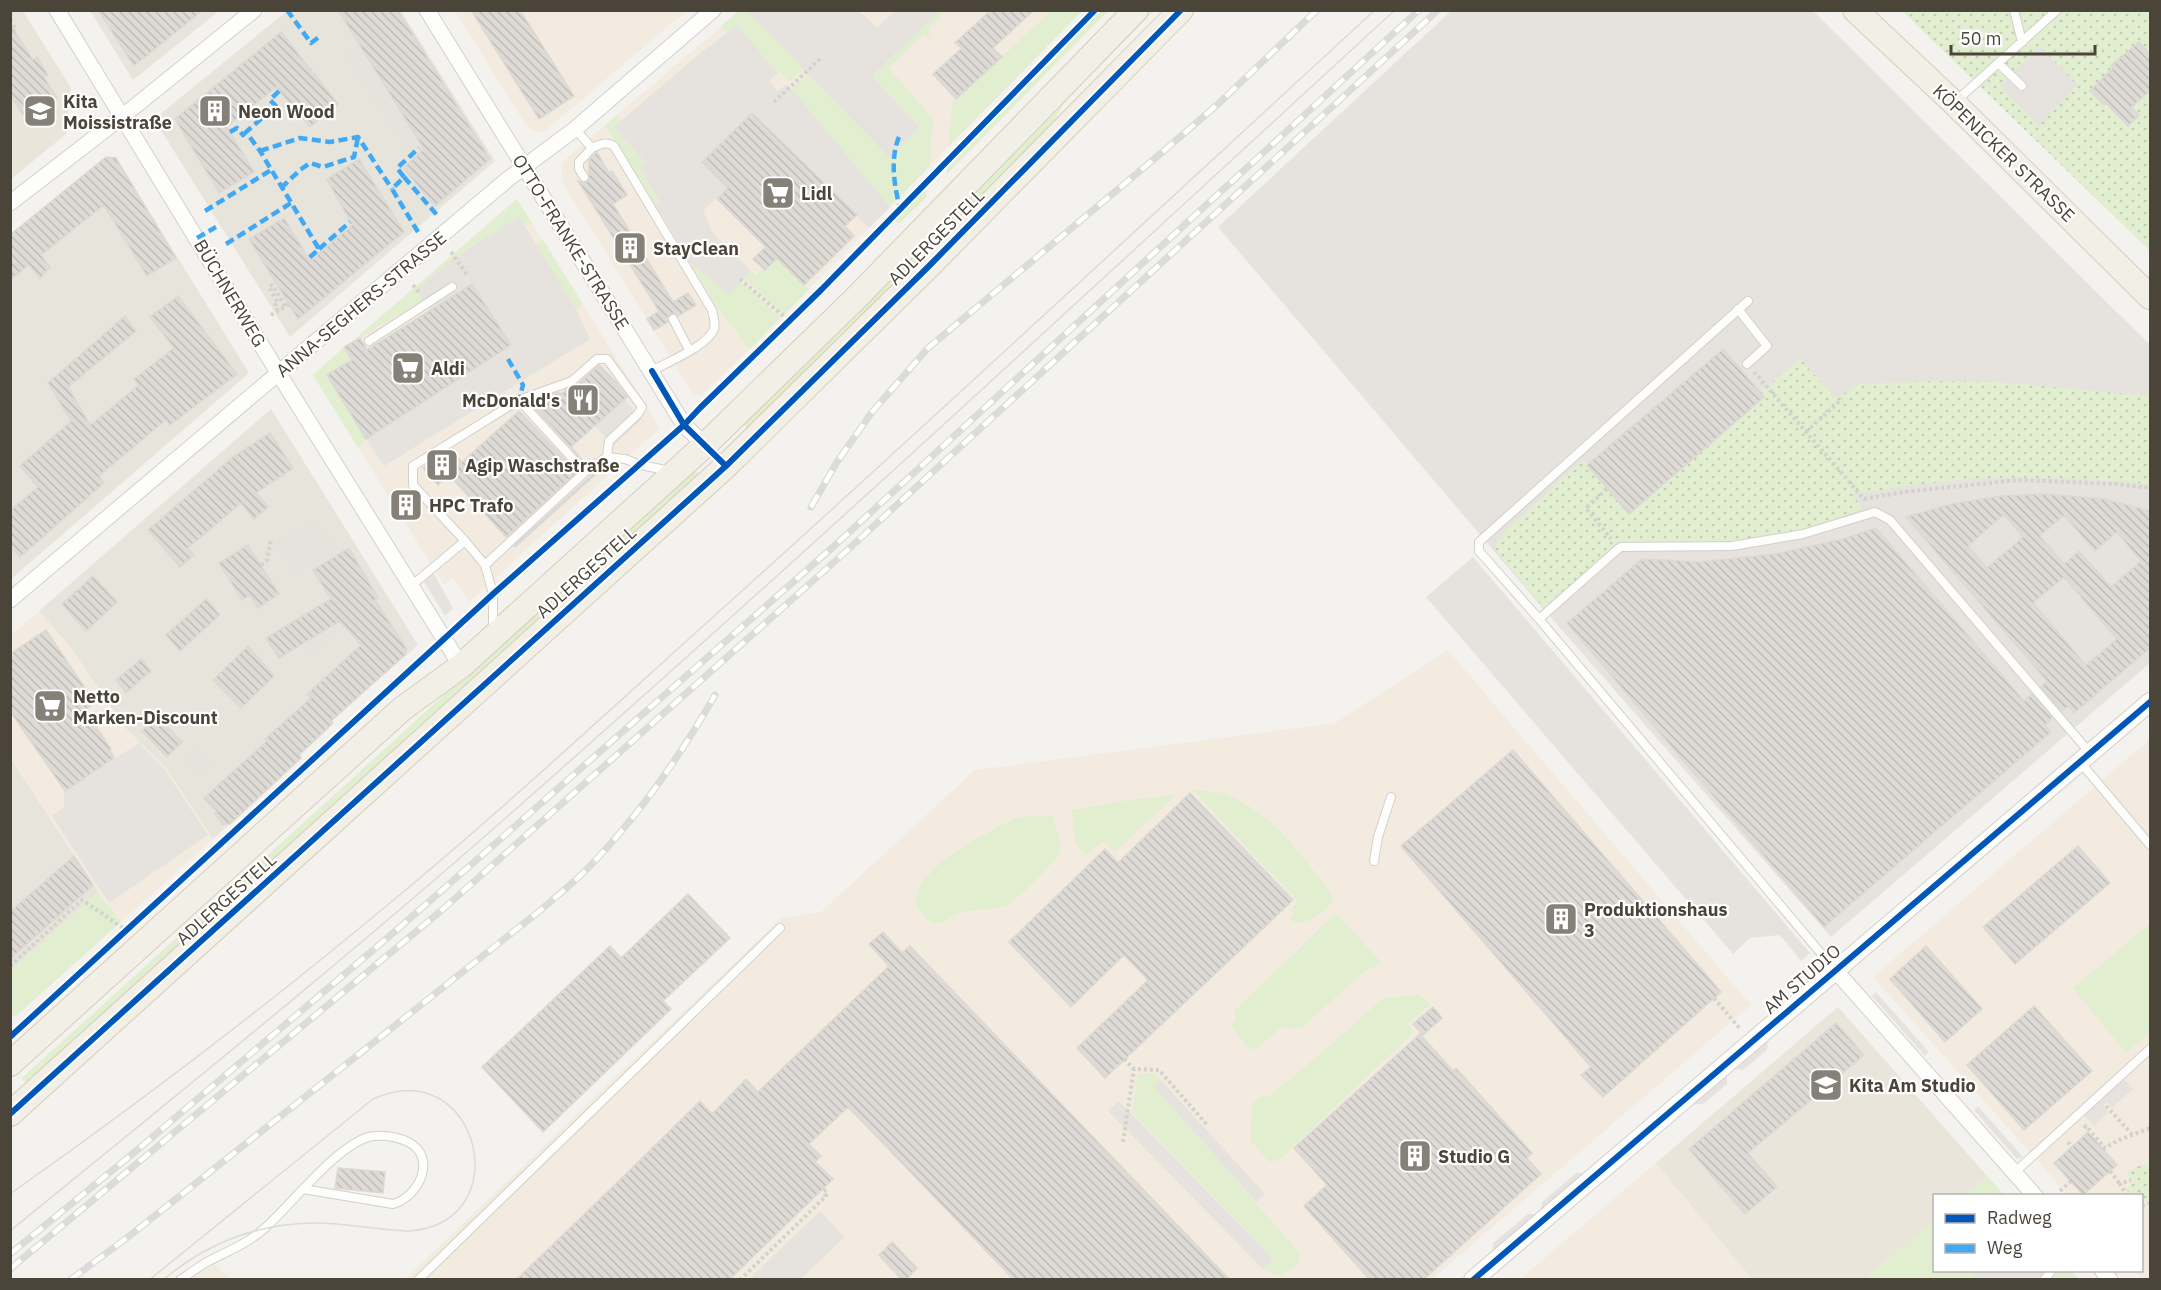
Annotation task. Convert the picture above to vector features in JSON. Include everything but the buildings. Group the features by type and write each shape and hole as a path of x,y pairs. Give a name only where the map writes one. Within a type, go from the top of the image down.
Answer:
{"main road":[{"name":"ADLERGESTELL","path":"10,1064 402,709 461,666 705,445 864,290 1136,10"},
{"name":"ADLERGESTELL","path":"12,1110 726,466 928,267 1166,21 1181,10"},
{"name":"KÖPENICKER STRASSE","path":"1855,10 1954,103 2151,297"},
{"name":"OTTO-FRANKE-STRASSE","path":"705,445 726,466"}],"street":[{"name":"BÜCHNERWEG","path":"57,10 279,374 461,666"},
{"path":"10,203 123,116 254,10"},
{"name":"OTTO-FRANKE-STRASSE","path":"427,10 684,425 705,445"},
{"name":"ANNA-SEGHERS-STRASSE","path":"10,600 523,167 575,129 713,10"},
{"name":"AM STUDIO","path":"1473,1280 2151,702"},
{"path":"1835,970 2033,1194"}],"lane":[{"path":"2014,10 2022,42"},
{"path":"1954,103 2057,10"},
{"path":"1998,63 2022,86"},
{"path":"575,129 592,148"},
{"path":"584,177 579,169 579,162 592,148 603,143 614,146 712,310 715,323 713,330 702,343 652,371"},
{"path":"369,340 452,287"},
{"path":"1748,301 1479,542 1479,551 1835,970"},
{"path":"1738,309 1767,346 1747,364"},
{"path":"673,319 689,350"},
{"path":"492,637 493,594 484,565 412,484 413,466 519,400 572,381 597,359 607,359 642,407 638,414 609,441 607,457"},
{"path":"519,400 585,472"},
{"path":"484,565 585,472 607,457 625,459 674,472"},
{"path":"1539,619 1621,547 1732,546 1803,534 1875,512 1890,520 2085,758 2151,845"},
{"path":"411,586 465,541"},
{"path":"1374,861 1378,837 1391,797"},
{"path":"418,1280 780,928"},
{"path":"2014,1173 2151,1049"},
{"path":"180,1280 205,1263 244,1244 266,1227 303,1189 327,1166 353,1144 372,1136 398,1138 416,1146 422,1158 422,1173 417,1188 401,1202 393,1204 303,1189"}],"path":[{"path":"10,14 15,31"},
{"path":"774,102 822,57"},
{"path":"451,252 468,276"},
{"path":"740,279 789,321"},
{"path":"271,315 278,311 287,305 272,285 268,287 278,303 275,305 278,311"},
{"path":"1747,364 1875,512"},
{"path":"1806,432 1842,399"},
{"path":"1864,499 1903,492 2018,480 2118,484 2151,488"},
{"path":"1607,489 1586,508 1618,549"},
{"path":"261,565 267,560 271,540"},
{"path":"10,966 82,900 126,930"},
{"path":"1714,998 1752,1042"},
{"path":"1124,1059 1134,1069 1159,1070 1208,1126"},
{"path":"1123,1142 1134,1069"},
{"path":"2110,1110 2132,1134"},
{"path":"2077,1134 2086,1126 2104,1148 2132,1134 2151,1128"},
{"path":"2062,1148 2068,1142 2072,1147"},
{"path":"2110,1171 2126,1194"},
{"path":"2120,1184 2131,1180"},
{"path":"2060,1191 2071,1181"},
{"path":"740,1280 826,1196 823,1192 827,1188"}],"shaded area":[{"name":"Kita Moissistraße","path":"11,11 23,11 71,88 66,134 11,179"},
{"path":"90,11 219,11 133,80"},
{"path":"287,11 401,11 495,161 290,337 154,119"},
{"path":"455,11 686,11 545,131 539,132 527,127"},
{"path":"739,11 1082,11 750,349 701,395 693,394 564,185 561,170 562,164 568,157"},
{"path":"747,11 859,11 877,27 895,11 939,11 872,76 919,127 890,158"},
{"path":"1451,11 1813,11 2150,345 2150,663 1831,937 1540,605 1218,227"},
{"path":"737,25 778,73 769,81 777,91 787,84 890,207 869,228 752,113 702,162 728,188 703,210 712,232 751,271 729,295 690,262 656,205 660,202 640,167 645,162 614,127 698,55"},
{"path":"358,46 420,145 408,153 345,54"},
{"path":"2039,46 2077,85 2039,126 2000,86"},
{"path":"106,157 116,158 249,373 11,579 11,235"},
{"path":"517,199 660,428 469,602 453,578 444,585 313,375"},
{"path":"519,217 576,309 590,339 384,466 366,439 511,345 472,284 430,311 416,290 451,260"},
{"path":"1774,265 1867,368 1860,384 1836,398 1742,294"},
{"path":"624,399 642,419 613,446 595,426"},
{"path":"271,409 418,645 332,720 333,723 300,755 301,758 213,839 166,768 126,729 71,648 39,611"},
{"path":"315,518 337,551 296,577 275,543"},
{"path":"1473,557 1810,953 1801,961 1780,935 1750,938 1733,954 1426,597"},
{"path":"434,574 453,608 445,616 423,580"},
{"path":"39,611 71,648 126,729 166,768 213,839 121,922 93,885 11,757 11,635"},
{"path":"359,611 361,614 309,659 301,647"},
{"path":"1448,650 1751,1005 1432,1279 404,1280 781,918 821,912 975,770 1335,723"},
{"path":"2150,739 2150,1279 2142,1279 2135,1272 2143,1272 2143,1194 2067,1194 1873,977"},
{"path":"139,743 165,770 208,835 109,903 52,816 64,807 64,792"},
{"path":"195,745 214,766 203,778 184,756"},
{"path":"10,757 98,892 11,970 10,970"},
{"path":"1876,992 1929,1052 1925,1056 1872,996"},
{"name":"Kita Am Studio","path":"1838,1007 2003,1194 1933,1194 1933,1272 2072,1272 2079,1279 1519,1280"},
{"name":"Kita Am Studio","path":"1838,1007 1987,1176 1965,1194 1933,1194 1933,1221 1864,1279 1753,1280 1656,1163"},
{"path":"1768,1041 1767,1050 1743,1070 1735,1069"},
{"path":"1727,1075 1727,1084 1703,1104 1694,1104"},
{"path":"2121,1076 2133,1089 2112,1108 2107,1102 2103,1106 2108,1112 2094,1126 2081,1112"},
{"path":"1161,1080 1265,1194 1256,1202 1153,1086"},
{"path":"1119,1101 1273,1259 1263,1269 1108,1111"},
{"path":"1978,1106 2023,1157 2017,1159 1974,1110"},
{"path":"1576,1173 1585,1173 1541,1211 1542,1202"},
{"path":"820,1211 845,1237 801,1279 749,1279"},
{"path":"1528,1214 1537,1214 1493,1252 1493,1243"},
{"path":"215,1264 230,1279 190,1279"},
{"path":"1971,1272 2044,1272 2035,1280 1978,1279"}],"green space":[{"path":"739,11 747,11 804,69 789,82 780,72 778,73 737,25 727,32 721,26"},
{"path":"939,11 946,11 930,26 928,33 933,41 923,34 889,68 933,119 929,167 890,207 791,90 809,74 890,157 919,127 872,76"},
{"path":"1051,11 1082,11 949,146 952,103"},
{"path":"1097,11 1108,11 947,174 947,162"},
{"path":"1151,11 1154,11 1063,105 1054,121 748,429 743,424"},
{"path":"1902,11 2150,11 2150,251"},
{"path":"617,115 621,121 614,127 645,162 640,167 660,202 656,205 605,125"},
{"path":"928,185 926,198 900,223 891,221"},
{"path":"517,199 532,223 525,227 519,217 451,260 416,290 422,300 347,346"},
{"path":"543,240 583,304 576,309 536,245"},
{"path":"777,258 809,289 784,315 745,278 751,271 756,276"},
{"path":"690,262 729,294 741,282 780,318 750,349 718,308"},
{"path":"344,347 352,360 327,376 366,439 358,448 313,375"},
{"path":"1800,359 1836,398 1860,384 1931,381 2000,382 2150,396 2150,484 2061,478 1993,478 1941,482 1852,494 1863,508 1803,534 1732,546 1621,547 1547,612 1494,548 1507,529 1583,460 1629,514 1764,398 1760,392"},
{"path":"694,468 700,475 38,1075 28,1081 23,1081 22,1078"},
{"path":"1192,789 1228,795 1247,805 1275,826 1331,893 1333,899 1325,909 1308,921 1295,922 1289,919 1294,914 1290,910 1298,902"},
{"path":"1175,795 1115,852 1103,841 1086,855 1075,842 1072,810 1128,800"},
{"path":"1052,815 1058,833 1060,851 1044,872 1010,903 999,908 964,911 938,923 928,920 923,915 915,903 921,883 939,864 974,840 1017,817"},
{"path":"98,892 121,922 16,1016 11,1016 11,970"},
{"path":"1336,913 1382,963 1365,971 1302,1027 1291,1029 1283,1026 1258,1047 1250,1050 1231,1026 1236,1017 1234,1011"},
{"path":"2150,924 2150,1033 2126,1053 2073,988"},
{"path":"1420,995 1430,1005 1408,1024 1414,1032 1279,1160 1269,1162 1250,1140 1253,1103 1261,1097 1269,1096 1383,998"},
{"path":"1155,1073 1161,1080 1153,1086 1298,1251 1300,1259 1296,1267 1280,1275 1263,1269 1273,1258 1132,1112 1138,1075"},
{"path":"2150,1163 2150,1194 2144,1202 2143,1194 2129,1194 2126,1188 2134,1183 2126,1173"},
{"path":"1987,1176 2003,1194 1965,1194"},
{"path":"1933,1221 1933,1272 2072,1272 2079,1279 1864,1280"}],"tram line":[{"path":"10,1194 106,1125 247,1018 339,945 473,832 894,453 1375,10"},
{"path":"10,1231 324,973 509,815 843,516 1395,10"},
{"path":"149,1280 373,1099 409,1091 439,1098 460,1118 472,1144 475,1173 465,1200 444,1221 409,1231 321,1223 277,1226 236,1237 217,1245 198,1255 163,1280"}],"railway":[{"path":"811,507 837,462 872,412 928,348 1217,105 1317,10"},
{"path":"10,1254 136,1151 399,928 833,547 1419,10"},
{"path":"10,1269 442,910 842,555 1438,10"},
{"path":"70,1280 128,1237 542,909 576,879 606,849 640,808 672,764 715,695"}],"marked path":[{"path":"287,10 311,43 319,37"},
{"path":"279,91 270,100 276,106 246,132 260,151 319,249 309,258"},
{"path":"230,132 237,128 243,135 246,132"},
{"path":"260,151 300,138 330,142 358,137 392,189"},
{"path":"281,188 310,163 323,167 354,157 358,137"},
{"path":"899,137 896,145 894,172 900,208"},
{"path":"418,232 392,189 404,177 397,168 419,148"},
{"path":"205,211 271,170"},
{"path":"404,177 437,215"},
{"path":"226,244 291,203"},
{"path":"319,249 350,222"},
{"path":"197,238 216,227"},
{"path":"508,359 523,385 519,400"}],"cycle path":[{"path":"10,1037 493,594 684,425 822,289 1095,10"},
{"path":"10,1114 726,466 928,267 1181,10"},
{"path":"652,371 684,425 726,466"},
{"path":"1473,1280 2150,702"}],"place":[{"name":"Kita Moissistraße","path":"40,111"},
{"name":"Neon Wood","path":"215,111"},
{"name":"Lidl","path":"778,193"},
{"name":"StayClean","path":"630,248"},
{"name":"Aldi","path":"408,368"},
{"name":"McDonald's","path":"583,400"},
{"name":"Agip Waschstraße","path":"442,465"},
{"name":"HPC Trafo","path":"406,505"},
{"name":"Netto Marken-Discount","path":"50,706"},
{"name":"Produktionshaus 3","path":"1561,919"},
{"name":"Kita Am Studio","path":"1826,1085"},
{"name":"Studio G","path":"1415,1156"}]}
